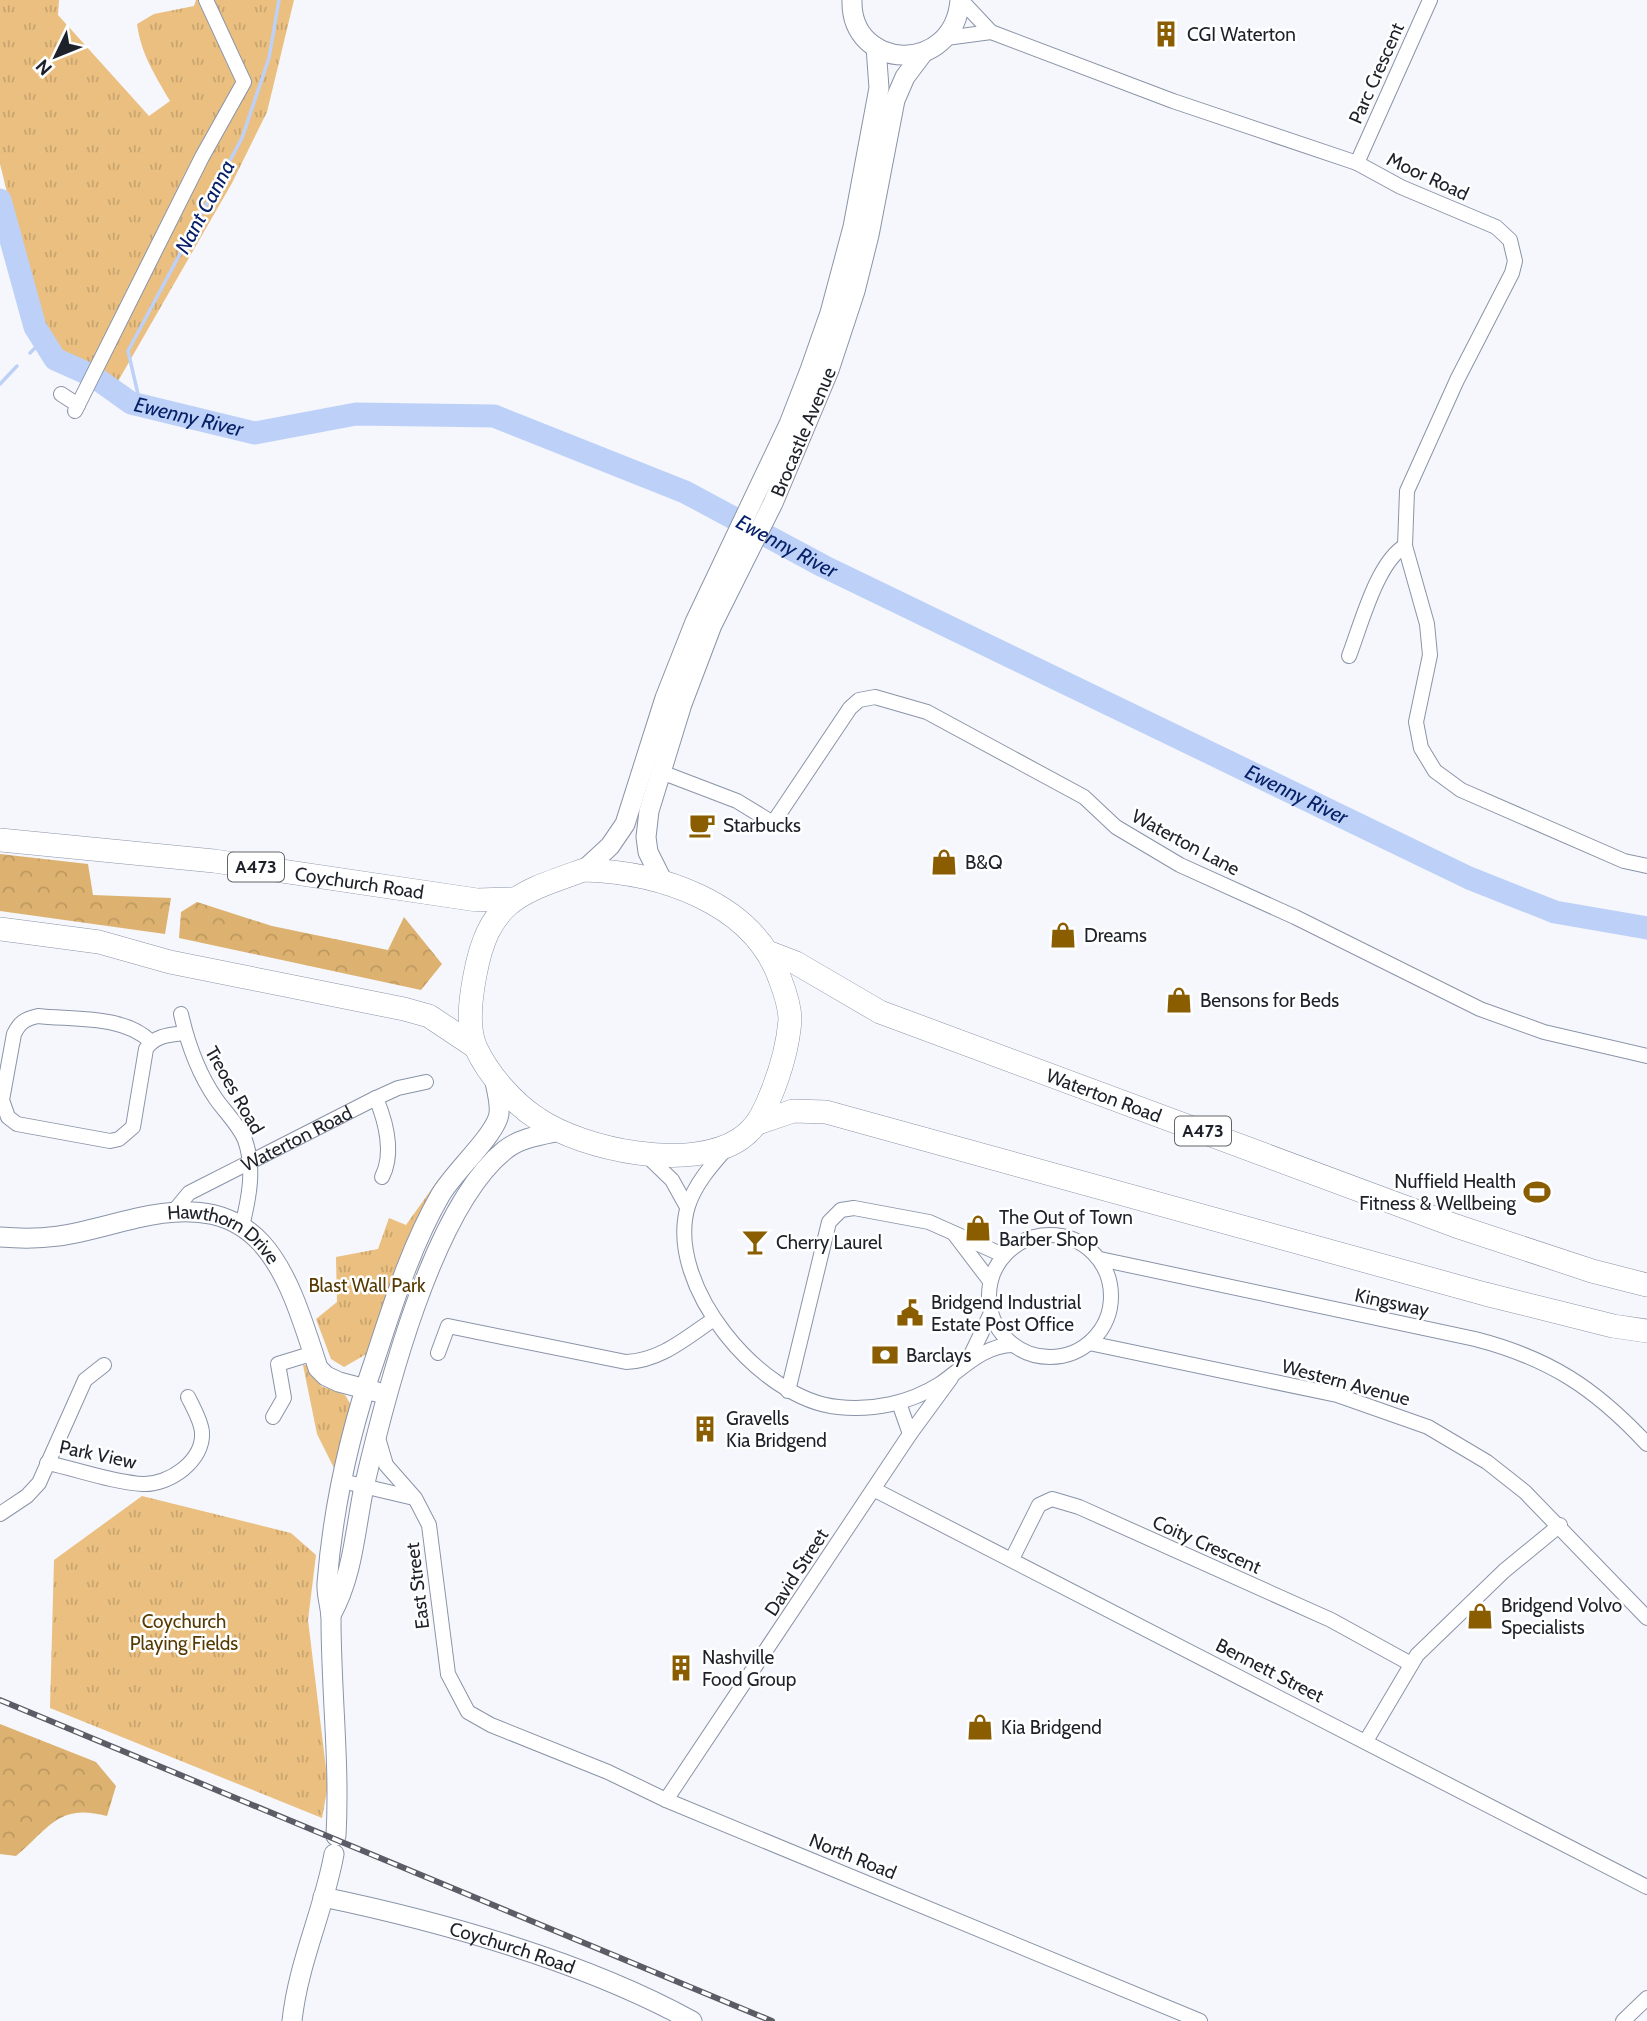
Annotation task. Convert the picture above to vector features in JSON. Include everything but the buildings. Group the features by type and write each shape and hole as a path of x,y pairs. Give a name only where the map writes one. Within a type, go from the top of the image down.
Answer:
{"main road":[{"name":"Coychurch Road","path":"0,840 214,860 477,900 512,900"},
{"path":"474,1046 471,1004 478,956 496,914 512,900 584,870 622,871 663,881 729,914 770,953 786,997 790,1018 779,1073 758,1123"},
{"path":"0,929 99,942 170,962 429,1016 474,1046 494,1077 523,1107 560,1131 602,1146 677,1156 729,1145 758,1123 793,1111 825,1112 1485,1294 1614,1326 1647,1331"},
{"name":"Waterton Road","path":"770,953 796,963 880,1012 1456,1226 1592,1271 1647,1285"}],"street":[{"path":"61,394 78,403 202,157 244,82 206,0"},
{"path":"850,1 858,28 876,47 907,56 923,53 946,38 954,26 960,0"},
{"name":"Moor Road","path":"960,0 991,32 1173,101 1357,163 1401,187 1496,227 1510,240 1514,250 1512,273 1457,380 1407,491 1405,546 1427,624 1430,654 1416,722 1421,748 1435,771 1461,790 1624,860 1647,866"},
{"name":"Parc Crescent","path":"1357,163 1430,0"},
{"name":"Moor Road","path":"946,38 991,32"},
{"name":"Brocastle Avenue","path":"764,499 830,313 853,227 879,88 876,47"},
{"name":"Brocastle Avenue","path":"584,870 610,846 625,824 665,698 829,370 855,291 895,100 905,77 923,53"},
{"path":"1349,656 1384,568 1397,550 1405,546"},
{"name":"Brocastle Avenue","path":"663,881 648,852 646,837 649,811 682,704 738,551"},
{"name":"Waterton Lane","path":"660,772 737,801 774,823 850,708 859,700 875,696 927,712 1049,777 1084,797 1116,827 1180,865 1295,917 1480,1009 1544,1032 1647,1056"},
{"name":"Treoes Road","path":"181,1014 200,1073 244,1138 250,1164 250,1185 243,1226"},
{"path":"151,1042 133,1028 122,1025 38,1016 28,1019 19,1024 13,1034 3,1110 17,1124 110,1140 119,1139 133,1127 144,1057 151,1042 165,1035 185,1032"},
{"path":"292,2021 300,1973 323,1897 335,1845 338,1801 330,1670 331,1615 326,1586 342,1481 366,1389 402,1282 426,1224 442,1193 466,1160 489,1135 500,1115 494,1077"},
{"name":"Waterton Road","path":"174,1211 189,1194 376,1098 398,1088 426,1082"},
{"path":"376,1098 382,1113 389,1163 382,1177"},
{"path":"331,1615 345,1590 365,1485 388,1395 426,1277 456,1213 480,1177 504,1151 529,1138 560,1131"},
{"path":"729,1145 704,1174 687,1207 688,1255 698,1290 714,1319 759,1372 788,1391 837,1407 872,1408 899,1403 937,1385 968,1361 1002,1345 1013,1345"},
{"path":"643,1153 663,1168 687,1207"},
{"path":"788,1391 809,1314 829,1222 841,1210 854,1208 929,1222 1003,1255"},
{"name":"Hawthorn Drive","path":"0,1237 68,1237 174,1211 194,1210 217,1215 243,1226 258,1238 285,1274 318,1368 326,1376 388,1395"},
{"path":"952,1232 975,1257 990,1281"},
{"path":"1054,1234 1073,1238 1100,1259 1109,1278 1111,1304 1104,1324 1090,1343 1062,1356 1045,1357 1028,1353 1003,1336 991,1312 990,1281 1003,1255 1027,1239 1054,1234"},
{"name":"Kingsway","path":"1100,1259 1511,1349 1543,1362 1581,1383 1609,1405 1647,1444"},
{"path":"968,1361 991,1312"},
{"path":"438,1353 448,1326 626,1362 641,1361 658,1356 714,1319"},
{"name":"Western Avenue","path":"1090,1343 1326,1393 1409,1418 1487,1462 1560,1525 1647,1618"},
{"path":"273,1417 284,1398 278,1364 314,1353"},
{"path":"0,1514 27,1496 39,1483 85,1380 104,1365"},
{"name":"David Street","path":"666,1800 910,1434 941,1396 954,1373"},
{"name":"Park View","path":"47,1463 142,1484 161,1482 194,1460 201,1445 202,1430 188,1397"},
{"path":"899,1403 910,1434"},
{"name":"East Street","path":"378,1438 386,1465 415,1498 429,1525 448,1674 468,1712 491,1725"},
{"path":"342,1481 415,1498"},
{"name":"Bennett Street","path":"875,1490 1647,1887"},
{"name":"Coity Crescent","path":"1012,1559 1039,1505 1052,1499 1079,1507 1331,1620 1411,1664"},
{"path":"1366,1741 1417,1655 1504,1571 1560,1525"},
{"name":"North Road","path":"491,1725 1200,2021"},
{"name":"Coychurch Road","path":"323,1897 416,1917 528,1954 614,1986 692,2021"},
{"path":"1623,2021 1647,1998"}],"green space":[{"path":"0,0 59,0 58,15 149,116 170,101 145,55 137,24 154,14 194,6 196,0 294,0 267,112 232,183 117,383 54,348 38,317 0,164"},
{"path":"0,854 88,864 93,895 171,898 165,934 0,911"},
{"path":"197,902 272,926 388,950 404,917 442,964 421,990 179,938 181,912"},
{"name":"Blast Wall Park","path":"438,1180 440,1181 370,1352 344,1367 331,1359 316,1319 337,1302 336,1257 378,1249 389,1218 406,1225"},
{"path":"303,1365 308,1365 321,1386 345,1395 351,1405 335,1470 317,1434"},
{"name":"Coychurch Playing Fields","path":"142,1496 291,1533 316,1555 308,1620 328,1785 322,1818 50,1708 54,1560"},
{"path":"0,1724 96,1762 116,1786 107,1816 91,1813 66,1815 47,1827 16,1856 0,1854"}],"waterway":[{"name":"Nant Canna","path":"141,407 128,351 242,138 269,58 279,0"},
{"name":"Ewenny River","path":"0,200 35,327 55,359 93,376 131,403 255,433 356,414 494,416 685,492 823,566 1469,878 1555,912 1647,928"},
{"path":"30,353 43,340"},
{"path":"0,384 17,366"}],"railway":[{"path":"0,1700 772,2021"}],"place":[{"name":"CGI Waterton","path":"1166,34"},
{"name":"Starbucks","path":"702,825"},
{"name":"B&Q","path":"944,862"},
{"name":"Dreams","path":"1063,935"},
{"name":"Bensons for Beds","path":"1179,1000"},
{"name":"Nuffield Health Fitness & Wellbeing","path":"1537,1192"},
{"name":"The Out of Town Barber Shop","path":"978,1228"},
{"name":"Cherry Laurel","path":"755,1242"},
{"name":"Bridgend Industrial Estate Post Office","path":"910,1313"},
{"name":"Barclays","path":"885,1355"},
{"name":"Gravells Kia Bridgend","path":"705,1429"},
{"name":"Bridgend Volvo Specialists","path":"1480,1616"},
{"name":"Nashville Food Group","path":"681,1668"},
{"name":"Kia Bridgend","path":"980,1727"}]}
